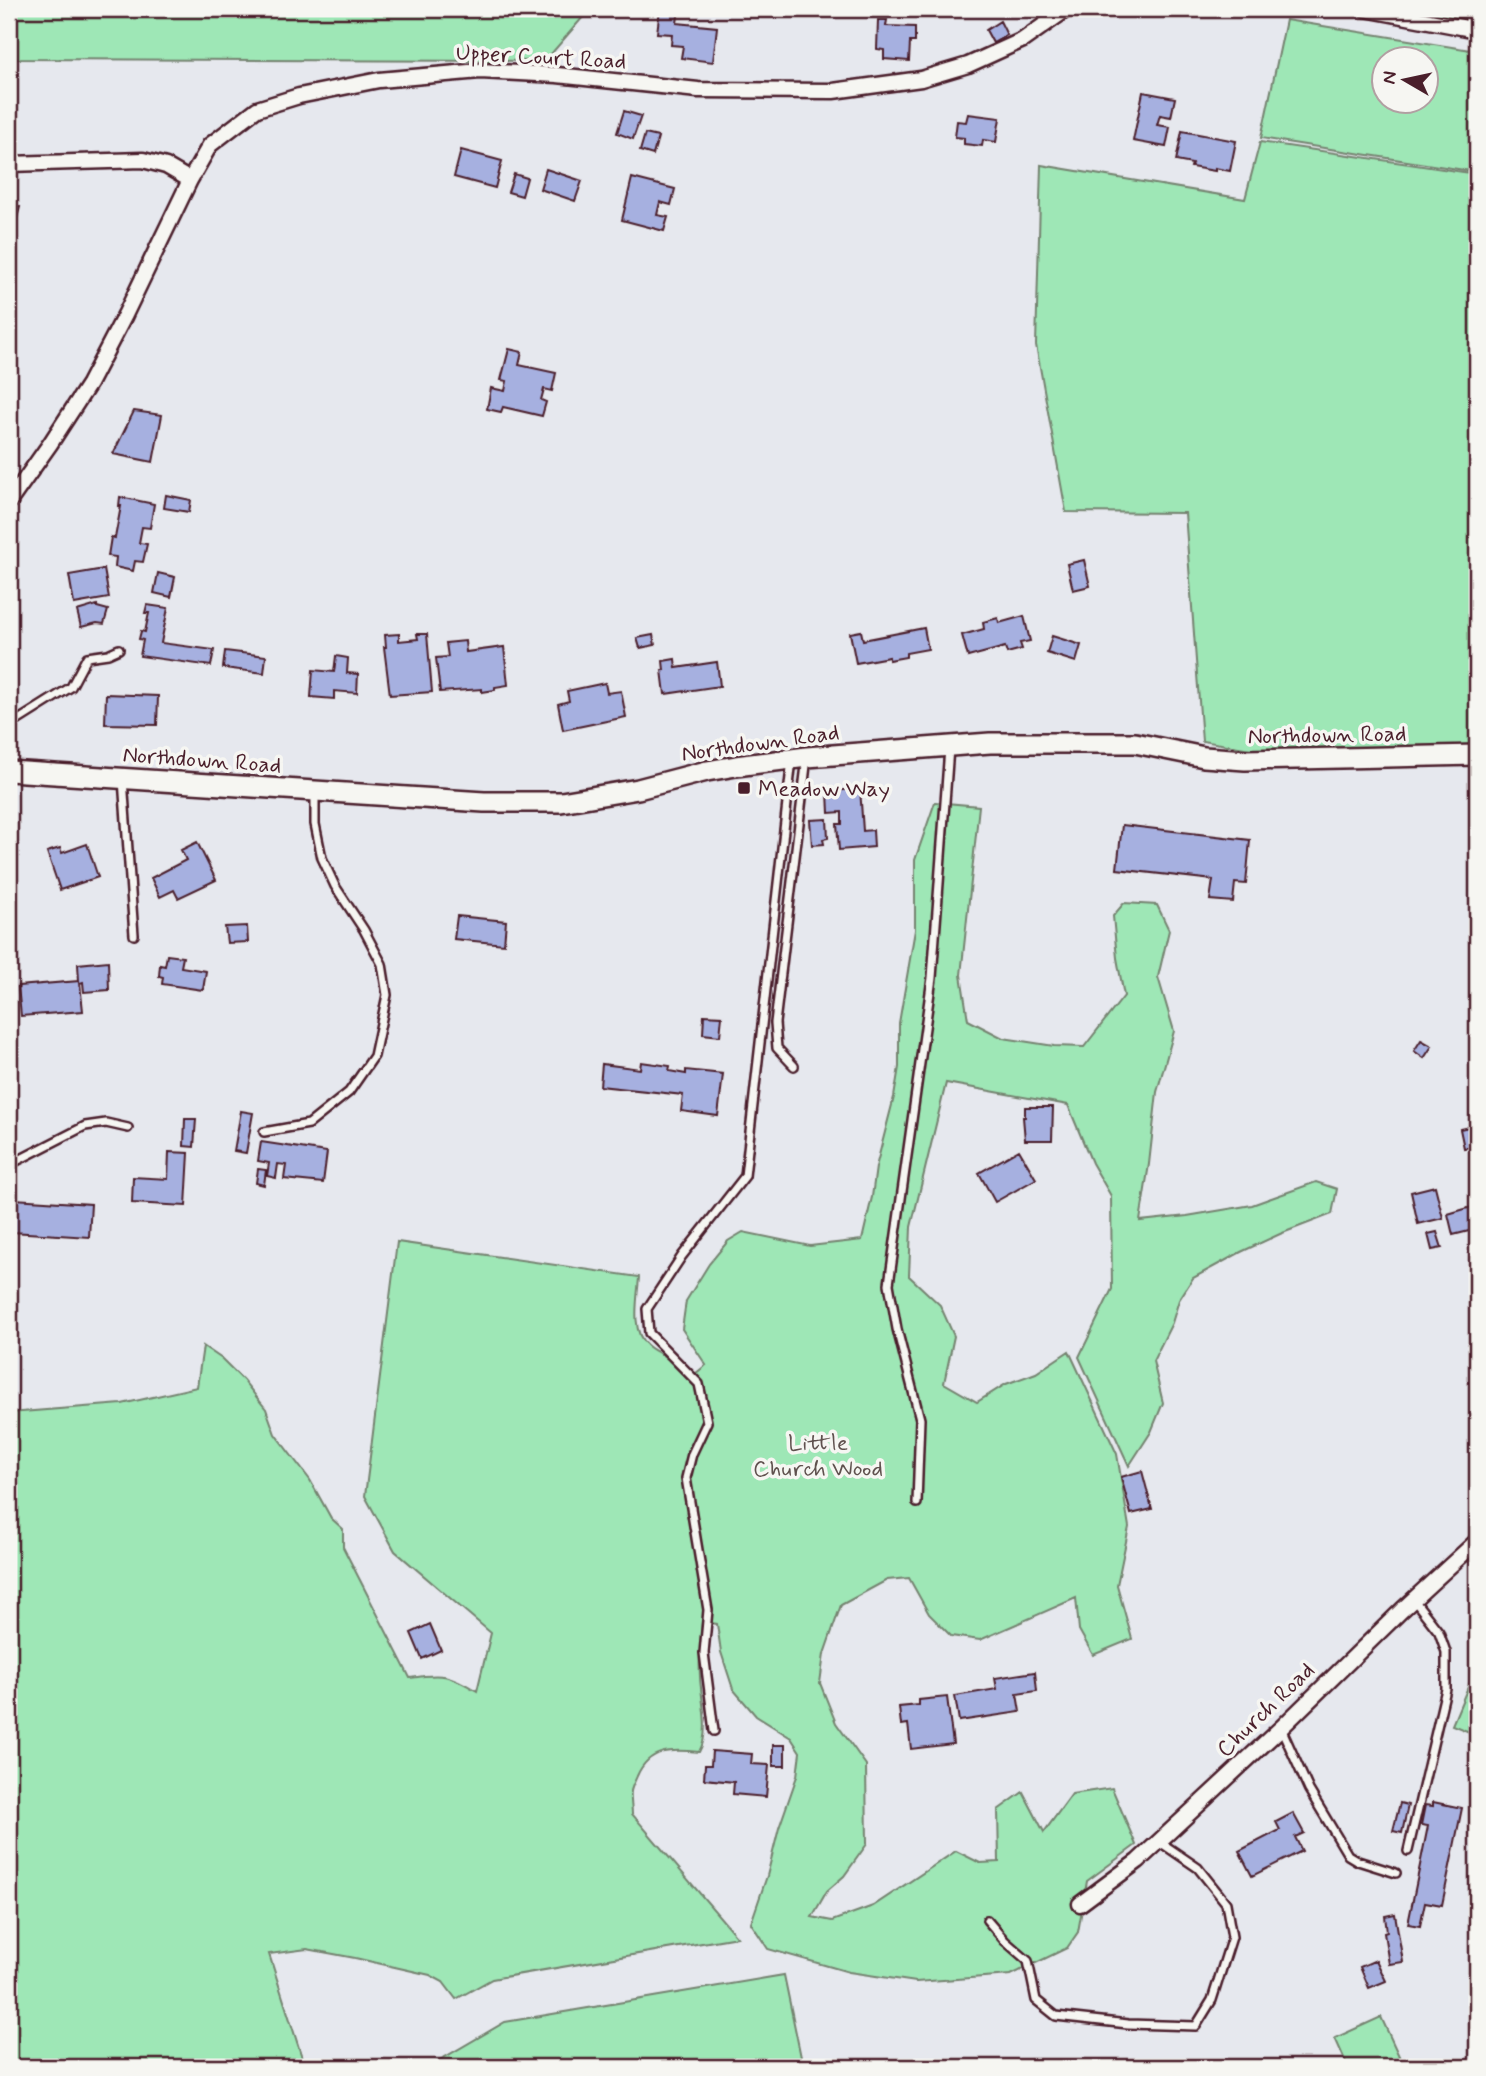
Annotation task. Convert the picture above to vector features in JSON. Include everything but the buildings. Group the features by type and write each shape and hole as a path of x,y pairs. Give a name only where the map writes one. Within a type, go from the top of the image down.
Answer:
{"street":[{"name":"Upper Court Road","path":"9,502 89,384 210,145 257,109 299,96 379,80 480,71 557,75 698,90 833,91 921,79 968,65 1023,40 1068,9"},
{"path":"1365,9 1477,30"},
{"path":"9,164 143,160 166,166 190,180"},
{"name":"Northdown Road","path":"9,771 484,802 561,802 638,789 707,771 800,758 990,743 1135,743 1204,757 1245,760 1477,755"},
{"name":"Church Road","path":"1080,1904 1126,1871 1159,1841 1477,1541"}],"lane":[{"path":"9,726 71,687 87,657 108,654 119,649"},
{"path":"916,1503 920,1419 897,1329 889,1284 932,978 949,746"},
{"path":"794,1066 777,1048 775,1023 800,758"},
{"path":"714,1731 704,1653 708,1610 686,1478 692,1454 707,1422 699,1384 649,1333 647,1309 682,1256 745,1176 800,758"},
{"path":"123,778 134,935"},
{"path":"264,1132 309,1124 349,1092 374,1056 387,995 382,964 364,930 335,886 322,858 315,824 315,791"},
{"path":"9,1165 85,1126 106,1123 128,1128"},
{"path":"1408,1851 1446,1689 1446,1652 1439,1632 1413,1600"},
{"path":"1281,1728 1309,1790 1348,1855 1358,1861 1396,1873"},
{"path":"987,1920 1005,1941 1028,1961 1036,2000 1056,2016 1128,2025 1196,2026 1212,2000 1231,1937 1226,1903 1198,1868 1159,1841"}],"green space":[{"path":"9,9 590,9 545,61 9,59"},
{"path":"1381,9 1477,9 1477,27"},
{"path":"1286,20 1477,51 1477,172 1261,138"},
{"path":"1260,142 1477,174 1477,746 1263,751 1202,741 1185,513 1066,512 1036,345 1041,165 1245,199"},
{"name":"Little Church Wood","path":"935,802 979,806 961,975 968,1020 1003,1038 1054,1046 1084,1047 1124,996 1113,916 1124,903 1157,905 1169,930 1158,977 1174,1031 1157,1092 1140,1221 1252,1205 1316,1182 1337,1189 1332,1214 1280,1234 1193,1278 1179,1300 1172,1323 1153,1361 1163,1403 1151,1432 1129,1466 1079,1357 1112,1289 1111,1196 1092,1163 1068,1105 946,1083 911,1227 909,1276 940,1305 954,1336 944,1383 977,1402 1006,1384 1036,1373 1069,1351 1117,1454 1129,1527 1117,1585 1132,1639 1093,1655 1079,1630 1076,1598 980,1640 951,1636 929,1614 909,1578 887,1580 841,1605 824,1654 820,1683 836,1723 866,1765 867,1844 844,1876 827,1891 812,1917 832,1921 873,1906 956,1851 980,1863 999,1862 998,1810 1023,1792 1044,1832 1072,1794 1112,1788 1136,1845 1087,1881 1078,1932 1067,1948 1011,1975 916,1982 849,1972 768,1949 751,1923 797,1776 800,1752 791,1738 756,1716 733,1689 721,1652 717,1624 702,1622 700,1663 705,1725 703,1744 699,1752 662,1752 648,1760 631,1789 632,1814 737,1937 492,1979 456,1999 443,1982 430,1975 307,1949 269,1954 305,2067 9,2067 9,1413 122,1404 197,1387 203,1346 222,1359 243,1380 266,1409 275,1434 310,1480 331,1518 343,1529 343,1547 410,1678 445,1676 477,1691 491,1633 395,1551 365,1496 397,1242 639,1277 636,1313 642,1339 690,1378 706,1365 682,1329 686,1301 709,1264 728,1241 743,1232 810,1246 862,1240 899,1067 899,1023 915,930 915,860"},
{"path":"1470,1682 1477,1685 1477,1735 1452,1725"},
{"path":"784,1975 803,2067 499,2067 472,2061 459,2067 428,2067 505,2022"},
{"path":"1381,2017 1404,2067 1348,2067 1335,2038"}],"place":[{"name":"Meadow Way","path":"744,788"}]}
